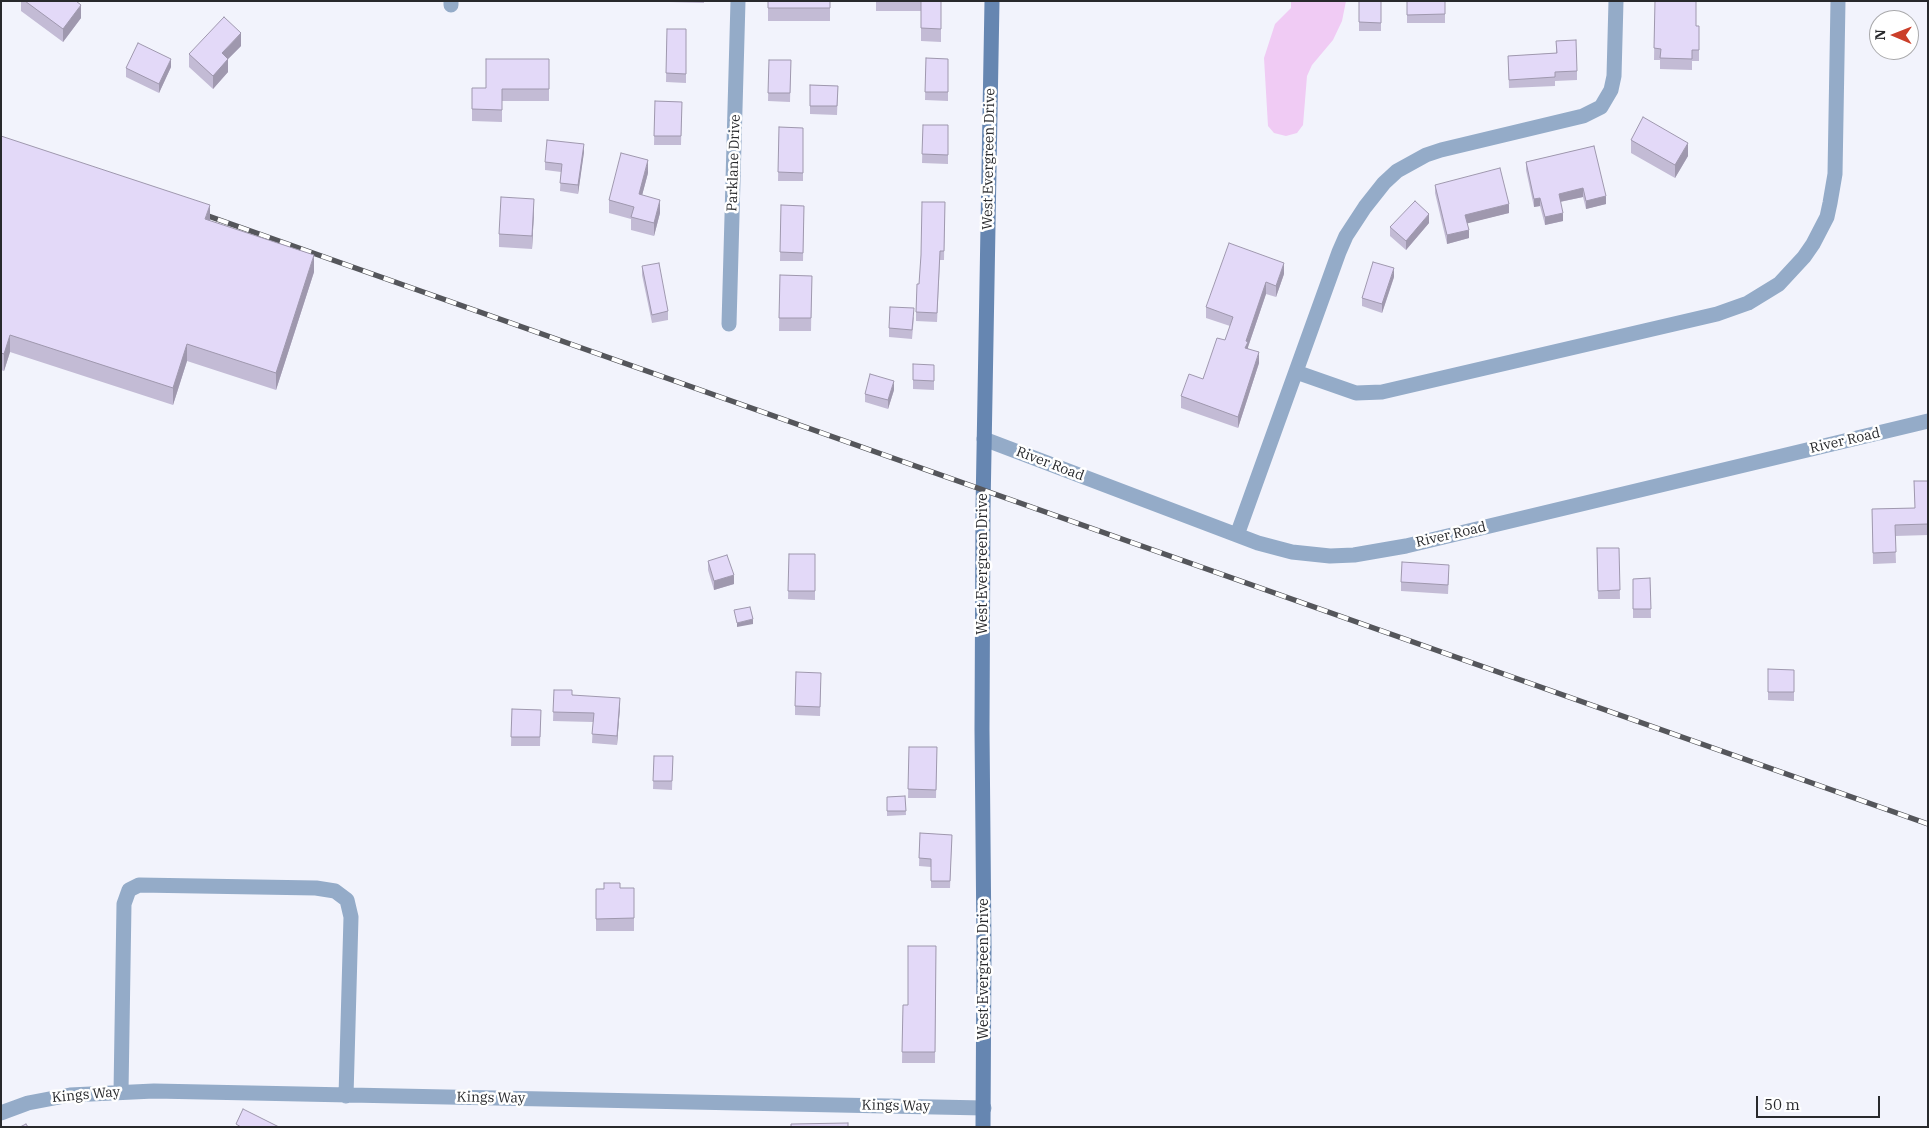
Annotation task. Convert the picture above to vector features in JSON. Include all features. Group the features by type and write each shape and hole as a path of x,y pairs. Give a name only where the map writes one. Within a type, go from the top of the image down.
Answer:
{"street":[{"name":"Parklane Drive","path":"729,324 738,1"},
{"name":"West Evergreen Drive","path":"983,1127 982,711 984,439 992,1"},
{"path":"1238,535 1346,236 1365,207 1384,183 1412,161 1441,150 1583,116 1602,107 1611,90 1614,76 1616,1"},
{"path":"1296,372 1356,392 1382,392 1717,314 1748,303 1779,284 1804,257 1813,244 1827,217 1830,203 1835,174 1838,1"},
{"name":"River Road","path":"984,439 1238,535 1276,548 1312,556 1354,555 1406,546 1928,421"},
{"path":"121,1092 124,904 129,890 140,884 316,888 335,891 347,900 351,918 346,1096"},
{"name":"Kings Way","path":"1,1113 49,1098 154,1091 984,1108"}],"shaded area":[{"path":"1291,1 1346,1 1342,21 1333,40 1312,65 1307,76 1303,125 1297,133 1286,136 1274,133 1268,126 1264,58 1275,24 1291,8"}],"building":[{"path":"25,1 76,1 81,5 63,29"},
{"path":"768,1 830,1 830,8 768,8"},
{"path":"921,1 941,1 941,29 921,28"},
{"path":"1359,1 1381,1 1381,23 1359,22"},
{"path":"1407,1 1445,1 1445,14 1407,15"},
{"path":"1655,1 1696,1 1696,26 1699,26 1699,50 1692,50 1692,59 1660,58 1661,49 1654,48"},
{"path":"224,17 241,33 222,53 228,59 213,76 189,54"},
{"path":"667,29 686,29 686,74 666,73"},
{"path":"1576,40 1577,71 1555,72 1555,77 1509,80 1508,56 1557,53 1556,41"},
{"path":"138,43 171,59 159,84 126,68"},
{"path":"926,58 948,59 948,92 925,92"},
{"path":"486,59 549,59 549,89 502,89 502,110 472,109 472,88 486,88"},
{"path":"769,60 791,60 790,93 768,93"},
{"path":"810,85 838,86 837,106 810,106"},
{"path":"655,101 682,102 681,136 654,136"},
{"path":"1643,117 1688,143 1675,165 1631,140"},
{"path":"923,125 948,125 948,155 922,154"},
{"path":"779,127 803,128 803,173 778,172"},
{"path":"1,136 210,205 205,219 314,255 276,373 187,344 173,388 10,335 4,354 1,353"},
{"path":"547,140 584,144 578,185 560,183 562,164 545,162"},
{"path":"1594,146 1606,196 1586,201 1583,188 1559,194 1563,213 1545,217 1540,198 1534,199 1526,162"},
{"path":"621,153 648,160 639,194 660,200 654,223 631,217 634,207 609,200"},
{"path":"1500,168 1509,204 1465,215 1469,230 1447,235 1435,185"},
{"path":"501,197 534,199 532,236 499,234"},
{"path":"1415,201 1429,214 1406,241 1390,227"},
{"path":"922,202 945,202 944,251 940,251 937,313 916,312 921,255"},
{"path":"781,205 804,206 803,253 780,252"},
{"path":"1229,243 1284,263 1276,286 1266,282 1246,341 1248,342 1245,348 1259,352 1238,417 1181,396 1189,374 1203,379 1217,338 1225,340 1233,317 1206,307"},
{"path":"1373,262 1394,268 1382,304 1362,298"},
{"path":"659,263 668,311 652,315 642,266"},
{"path":"780,275 812,276 811,318 779,318"},
{"path":"890,307 914,308 912,330 889,328"},
{"path":"913,364 934,365 934,381 913,380"},
{"path":"870,374 894,381 888,400 865,394"},
{"path":"1914,481 1928,481 1928,524 1895,525 1896,552 1873,553 1872,509 1915,508"},
{"path":"1597,548 1619,548 1620,590 1598,591"},
{"path":"789,554 815,554 815,591 788,591"},
{"path":"727,555 734,575 714,581 708,561"},
{"path":"1402,562 1449,565 1448,585 1401,582"},
{"path":"1650,578 1651,609 1633,609 1633,579"},
{"path":"750,607 753,619 737,623 734,610"},
{"path":"1768,669 1794,670 1794,692 1768,692"},
{"path":"796,672 821,673 820,707 795,706"},
{"path":"554,690 572,690 572,695 620,698 617,736 592,734 594,713 553,712"},
{"path":"512,709 541,710 540,737 511,737"},
{"path":"909,747 937,747 936,790 908,789"},
{"path":"654,756 673,756 672,781 653,781"},
{"path":"905,796 906,811 887,811 887,797"},
{"path":"920,833 952,835 950,881 931,881 931,859 919,858"},
{"path":"604,883 620,883 620,888 634,888 634,918 596,919 596,889 604,889"},
{"path":"908,946 936,946 935,1052 902,1052 903,1005 908,1005"},
{"path":"243,1109 279,1127 241,1127 236,1124"},
{"path":"848,1123 848,1127 791,1127 791,1124"}],"railway":[{"path":"197,212 1928,824"}]}
